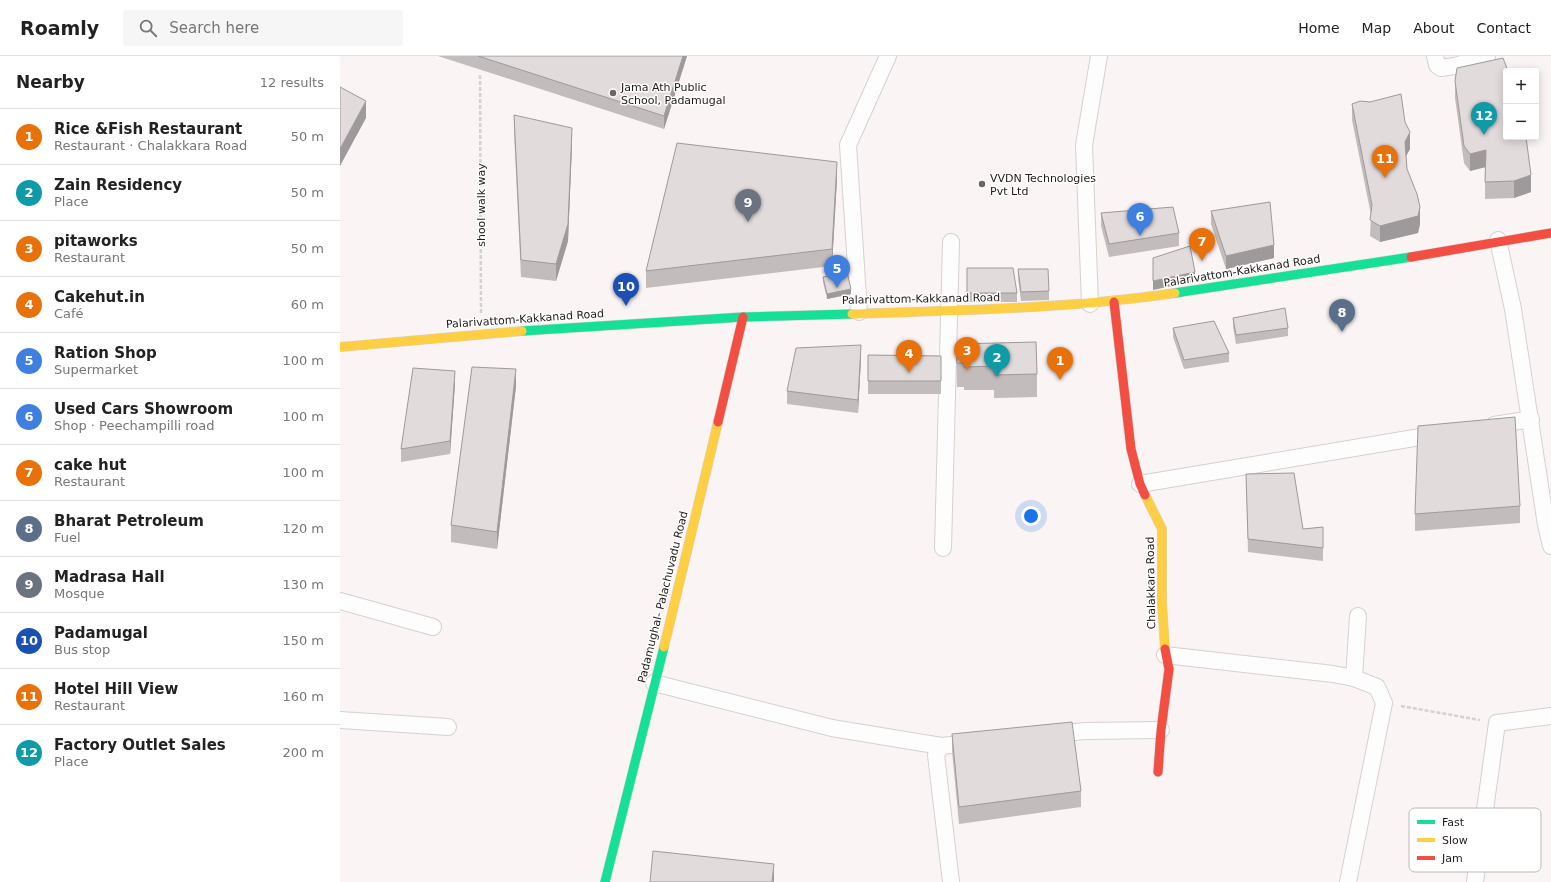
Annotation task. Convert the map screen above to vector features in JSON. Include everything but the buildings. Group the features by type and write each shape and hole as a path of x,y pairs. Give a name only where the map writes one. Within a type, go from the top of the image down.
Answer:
{"main road":[{"name":"Palarivattom-Kakkanad Road","path":"340,347 539,329 743,317 859,312 1033,308 1114,302 1319,272 1498,240 1551,233"},
{"name":"Chalakkara Road","path":"1114,302 1131,449 1140,484 1162,529 1165,655 1169,669 1161,730 1158,772"},
{"name":"Padamughal- Palachuvadu Road","path":"605,882 670,622 743,317"}],"street":[{"path":"859,312 848,145 888,56"},
{"path":"1090,304 1084,145 1099,56"},
{"path":"1435,56 1437,65 1441,68 1455,66 1488,56"},
{"path":"1498,240 1513,309 1546,525 1551,546"},
{"path":"943,548 951,242"},
{"path":"1476,428 1531,419"},
{"path":"1140,484 1452,432"},
{"path":"340,601 433,627"},
{"path":"1354,678 1358,616"},
{"path":"1165,655 1354,678 1377,687 1384,703 1348,882"},
{"path":"654,683 832,728 941,746 987,742"},
{"path":"1485,808 1497,723 1551,716"},
{"path":"340,720 448,727"},
{"path":"1032,736 1086,731 1161,730"},
{"path":"941,746 936,755 951,882"},
{"path":"1475,882 1476,872"}],"path":[{"name":"shool walk way","path":"480,75 480,302 483,335"},
{"path":"1384,703 1497,723"}],"traffic: fast":[{"path":"1175,293 1411,257"},
{"path":"522,331 743,317 852,314"},
{"path":"605,882 664,647"}],"traffic: slow":[{"path":"852,314 1054,306 1175,293"},
{"path":"340,347 522,331"},
{"path":"664,647 718,422"},
{"path":"1145,495 1162,529 1162,603 1165,649"}],"traffic: jam":[{"path":"1411,257 1551,233"},
{"path":"1114,302 1131,449 1140,484 1145,495"},
{"path":"718,422 743,317"},
{"path":"1158,772 1161,730 1169,669 1165,649"}],"place":[{"name":"Jama Ath Public School, Padamugal","path":"613,93"},
{"name":"Factory Outlet Sales","path":"1484,135"},
{"name":"Hotel Hill View","path":"1385,178"},
{"name":"VVDN Technologies Pvt Ltd","path":"982,184"},
{"name":"Madrasa Hall","path":"748,222"},
{"name":"Used Cars Showroom","path":"1140,236"},
{"name":"cake hut","path":"1202,261"},
{"name":"Ration Shop","path":"837,288"},
{"name":"Padamugal","path":"626,306"},
{"name":"Bharat Petroleum","path":"1342,332"},
{"name":"pitaworks","path":"967,370"},
{"name":"Cakehut.in","path":"909,373"},
{"name":"Zain Residency","path":"997,377"},
{"name":"Rice &Fish Restaurant","path":"1060,380"}]}
